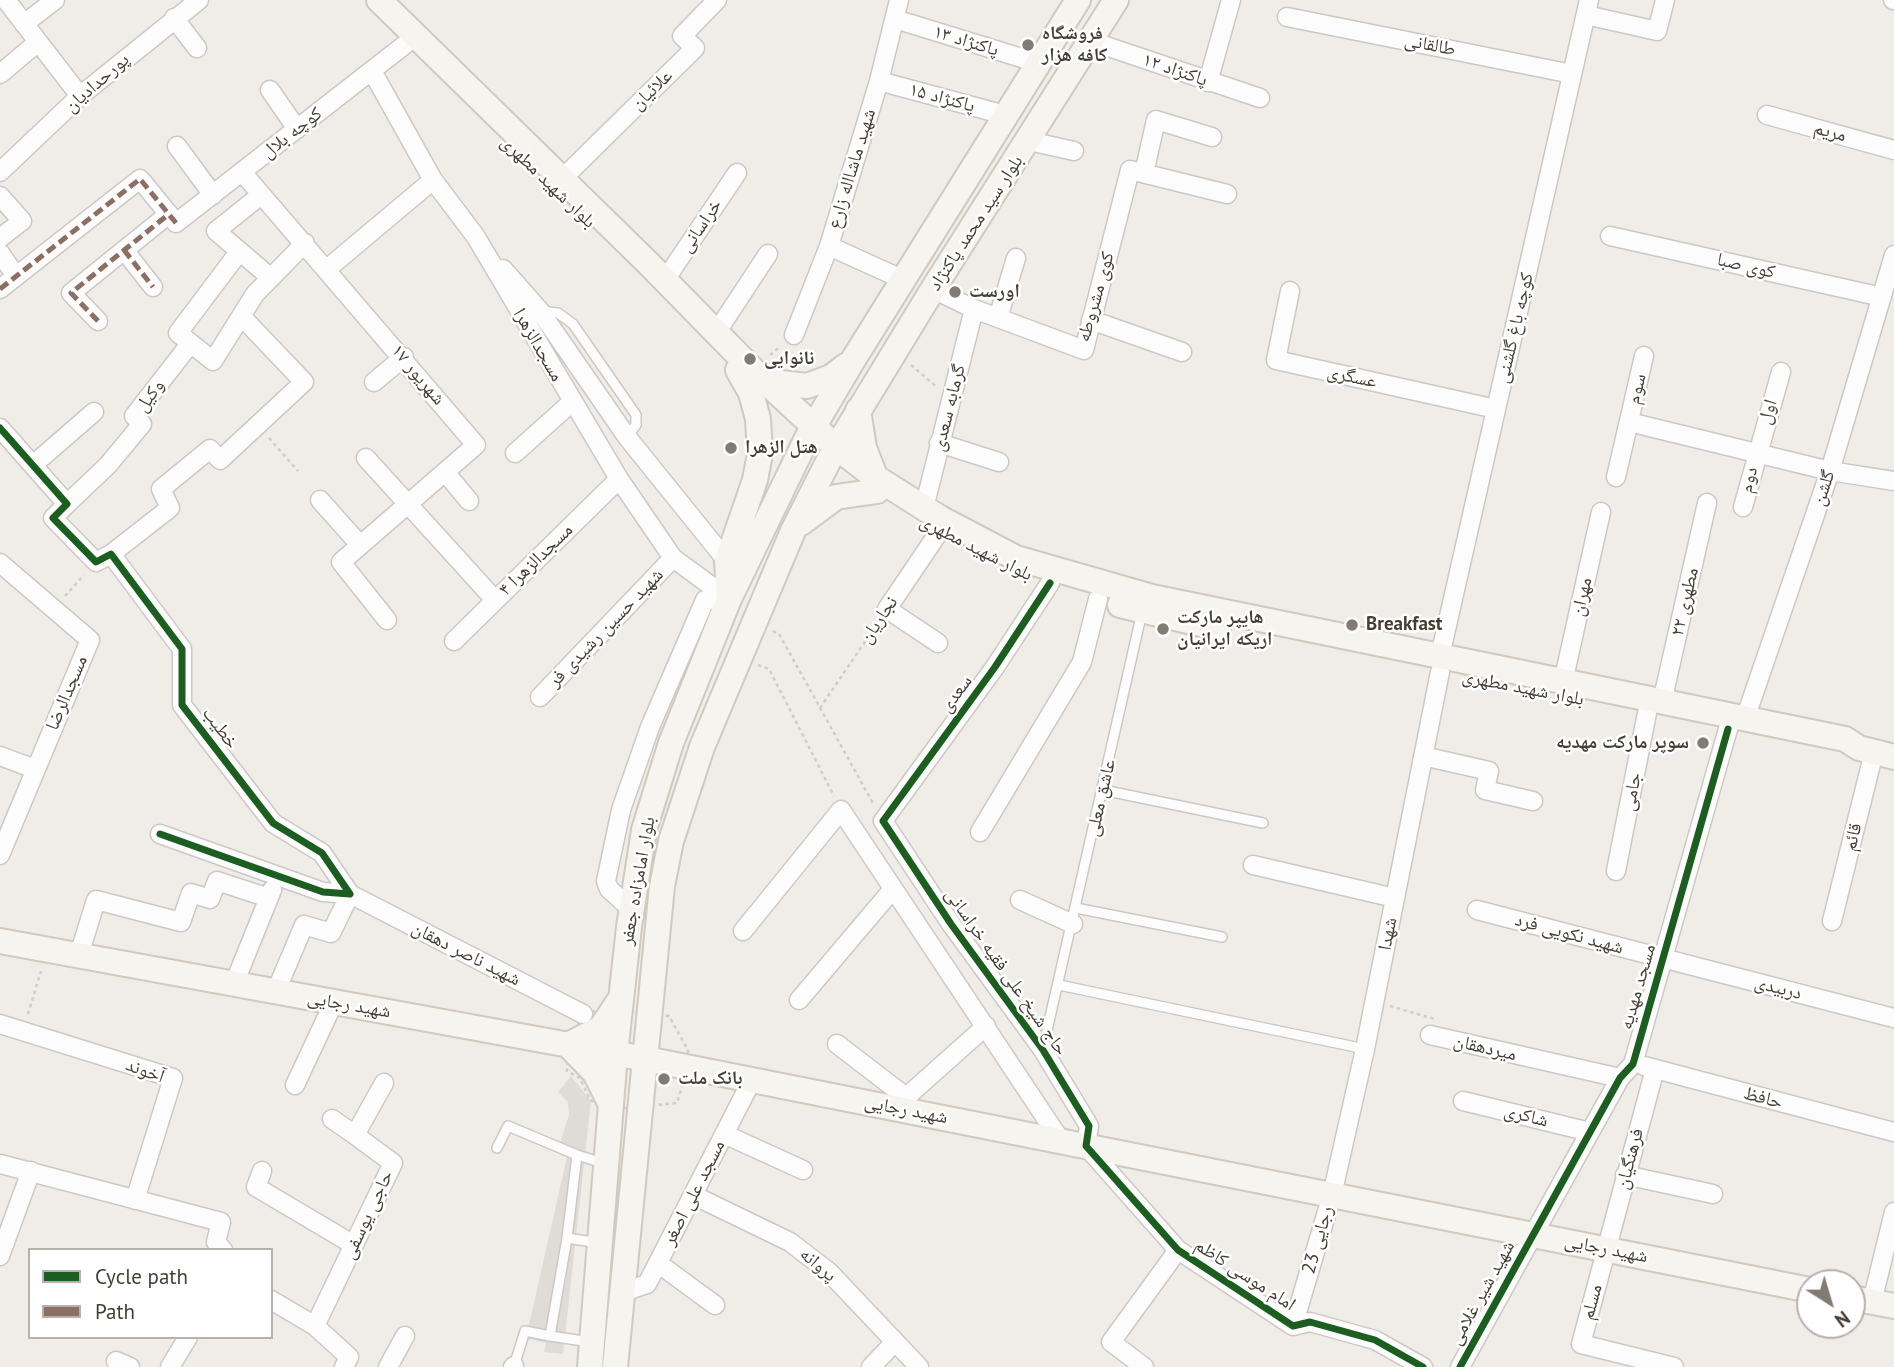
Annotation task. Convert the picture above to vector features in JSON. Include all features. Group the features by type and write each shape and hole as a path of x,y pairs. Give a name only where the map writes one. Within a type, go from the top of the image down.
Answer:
{"main road":[{"name":"بلوار شهید مطهری","path":"365,0 811,433 939,532 1025,575 1142,611 1440,664 1737,724 1842,752 1876,752"},
{"name":"بلوار شهید مطهری","path":"379,0 665,280 716,333 745,370"},
{"name":"بلوار سید محمد پاکنژاد","path":"811,433 853,360 1079,0"},
{"name":"بلوار سید محمد پاکنژاد","path":"833,452 1116,0"},
{"path":"1024,85 1054,100"},
{"path":"745,370 781,383 807,386 831,377 853,360"},
{"path":"729,599 726,561 755,480 760,454 758,419 745,370"},
{"path":"793,531 836,497 876,484 864,448 858,410"},
{"name":"بلوار امامزاده جعفر","path":"591,1355 612,1119 615,1054 631,909 644,830 671,743 729,599 811,433"},
{"name":"بلوار امامزاده جعفر","path":"615,1367 662,886 671,841 702,747 738,658 793,531 833,452"},
{"name":"بلوار شهید مطهری","path":"876,484 1016,558 1089,581 1440,664 1563,682 1655,708"},
{"name":"شهید رجایی","path":"0,941 752,1080 900,1102 1061,1141 1796,1287"},
{"path":"621,996 613,1013 601,1028 568,1045 594,1073 612,1119 635,1122 639,1132"},
{"path":"649,1026 657,1044 671,1058 688,1067"},
{"path":"642,1101 655,1087 688,1067"}],"street":[{"path":"6,0 80,96"},
{"path":"24,24 55,0"},
{"name":"پورحدادیان","path":"0,172 80,96 199,0"},
{"name":"علائیان","path":"561,180 695,48 682,36 717,0"},
{"name":"شهید ماشااله زارع","path":"794,335 829,246 879,81 899,0"},
{"path":"1209,82 1231,0"},
{"path":"1587,7 1657,31 1665,0"},
{"name":"کوچه باغ گلشنی","path":"1440,664 1587,7"},
{"name":"طالقانی","path":"1287,17 1572,74"},
{"path":"174,18 197,48"},
{"name":"پاکنژاد ۱۳","path":"895,19 1038,63"},
{"name":"پاکنژاد ۱۲","path":"1091,41 1260,98"},
{"path":"0,74 38,42"},
{"name":"کوچه بلال","path":"99,321 71,293 124,250 213,195 407,43"},
{"name":"مسجدالزهرا","path":"372,71 433,180 476,237 619,480 673,558 729,599"},
{"name":"پاکنژاد ۱۵","path":"879,81 1005,115"},
{"path":"270,90 297,129"},
{"name":"مریم","path":"1767,115 1894,150"},
{"name":"کوی مشروطه","path":"933,289 974,309 1084,350 1091,320 1156,120 1212,137"},
{"path":"1029,141 1074,151"},
{"path":"177,146 213,195"},
{"name":"۱۷ شهریور","path":"242,172 404,357 476,445 341,562 387,620"},
{"path":"1138,172 1227,194"},
{"name":"خراسانی","path":"665,280 737,173"},
{"path":"0,289 140,178 173,219"},
{"path":"327,269 433,180"},
{"path":"261,195 216,232 271,278"},
{"path":"0,196 22,221 0,238"},
{"name":"کوی صبا","path":"1610,236 1882,297"},
{"path":"476,237 540,311 627,437 726,561"},
{"path":"239,252 178,333 213,361 255,294 305,243"},
{"path":"829,246 904,279"},
{"path":"124,250 153,287"},
{"path":"0,253 16,276"},
{"path":"716,333 768,254"},
{"name":"گلشن","path":"1737,724 1830,471 1894,255"},
{"path":"998,318 1016,258"},
{"name":"عسگری","path":"1290,291 1276,360 1496,409"},
{"name":"گرمابه سعدی","path":"924,508 974,309"},
{"path":"104,558 170,508 161,489 210,449 220,460 304,382 242,317"},
{"path":"1091,320 1182,352"},
{"name":"وکیل","path":"67,504 108,465 142,424 134,416 190,344"},
{"name":"سوم","path":"1616,477 1644,356"},
{"path":"374,382 404,357"},
{"name":"اول","path":"1756,453 1781,372"},
{"path":"515,453 572,402"},
{"path":"33,466 94,412"},
{"path":"1629,422 1830,471 1894,481"},
{"path":"0,428 67,504"},
{"path":"939,443 999,463"},
{"name":"دوم","path":"1743,507 1756,453"},
{"path":"366,458 495,600"},
{"path":"444,472 470,501"},
{"name":"مسجدالزهرا ۴","path":"454,640 619,480"},
{"path":"320,500 360,545"},
{"name":"مطهری ۲۲","path":"1655,708 1707,503"},
{"name":"خطیب","path":"67,504 53,518 104,558 182,649 182,705 272,823 322,853 350,894"},
{"name":"مهران","path":"1563,682 1601,512"},
{"name":"نجاریان","path":"887,609 939,532"},
{"name":"شهید حسین رشیدی فر","path":"540,697 673,558"},
{"name":"مسجدالرضا","path":"0,563 90,640 0,855"},
{"name":"سعدی","path":"883,821 995,667 1050,583"},
{"path":"980,832 1082,662 1098,599"},
{"path":"887,609 938,643"},
{"name":"شهدا","path":"1332,1195 1375,1003 1440,664"},
{"name":"جامی","path":"1616,871 1655,708"},
{"name":"مسجد مهدیه","path":"1532,1234 1620,1078 1633,1063 1662,958 1737,724"},
{"name":"قائم","path":"1832,921 1876,752"},
{"path":"0,756 35,769"},
{"path":"1423,756 1489,772 1485,790 1533,802"},
{"path":"743,931 841,810 1061,1141"},
{"name":"حاج شیخ علی فقیه خراسانی","path":"883,821 951,924 1043,1050 1089,1126 1086,1146"},
{"path":"160,834 277,877 323,891 350,894 331,933 303,925 276,991"},
{"path":"1253,865 1395,898"},
{"path":"234,984 277,877"},
{"path":"79,955 96,900 181,922 191,893 210,899 216,881 269,898"},
{"path":"799,1000 893,889"},
{"name":"شهید ناصر دهقان","path":"350,894 583,1014"},
{"path":"1020,900 1075,916"},
{"name":"شهید نکویی فرد","path":"1477,911 1662,958"},
{"name":"دربیدی","path":"1662,958 1894,1018"},
{"path":"295,1085 334,1002"},
{"name":"آخوند","path":"0,1024 173,1078 135,1200"},
{"path":"837,1044 900,1102 986,1026"},
{"name":"میردهقان","path":"1430,1035 1620,1078"},
{"name":"حافظ","path":"1633,1063 1894,1132"},
{"name":"فرهنگیان","path":"1606,1249 1655,1069"},
{"name":"مسجد علی اصغر","path":"623,1292 647,1284 752,1080"},
{"path":"332,1119 355,1135 384,1083"},
{"name":"شاکری","path":"1463,1101 1590,1132"},
{"path":"724,1134 803,1170"},
{"name":"حاجی یوسفی","path":"315,1326 393,1163 355,1135"},
{"name":"امام موسی کاظم","path":"1086,1146 1178,1250 1293,1326 1321,1324 1376,1340 1423,1367"},
{"path":"0,1164 222,1222 216,1242 221,1248"},
{"path":"0,1256 31,1171"},
{"path":"262,1171 256,1187 354,1245"},
{"path":"1626,1175 1713,1194"},
{"name":"پروانه","path":"693,1195 790,1242 829,1272 919,1367"},
{"name":"رجایی 23","path":"1293,1326 1332,1195"},
{"path":"1873,1302 1894,1212"},
{"name":"شهید شیر غلامی","path":"1460,1367 1532,1234"},
{"name":"مسلم","path":"1606,1249 1581,1344 1607,1359 1674,1367"},
{"path":"1144,1367 1111,1342 1178,1250"},
{"path":"659,1264 715,1305"},
{"path":"273,1301 315,1326 349,1357 344,1367"},
{"path":"388,1367 405,1336"},
{"path":"170,1367 187,1339"},
{"path":"871,1367 895,1342"}],"lane":[{"name":"عاشق معلی","path":"1043,1050 1142,611"},
{"path":"1102,790 1263,823"},
{"path":"1075,916 1222,937"},
{"path":"1059,985 1365,1049"},
{"path":"497,1148 508,1126 608,1164"},
{"path":"550,1335 567,1238 577,1154"},
{"path":"567,1238 601,1244"},
{"path":"514,1367 525,1331 550,1335 591,1355"}],"path":[{"path":"745,370 794,335"},
{"path":"895,351 951,400"},
{"path":"258,425 298,471"},
{"path":"53,608 104,558"},
{"path":"753,622 779,634 883,821"},
{"path":"738,658 769,669 841,810"},
{"path":"23,1031 48,949"}],"shaded area":[{"path":"571,1076 591,1101 563,1354 544,1352 546,1343 526,1338 567,1157 557,1152 569,1115 568,1102 558,1092"}],"marked path":[{"path":"0,289 140,179 176,223"},
{"path":"98,321 71,293 169,214"},
{"path":"124,250 153,287"}],"cycle path":[{"path":"0,428 67,504 53,518 96,562 111,554 182,649 182,705 273,823 322,853 350,894 323,892 160,834"},
{"path":"1050,583 995,667 883,821 951,924 1043,1050 1089,1126 1086,1146 1178,1250 1293,1326 1310,1322 1375,1340 1423,1367"},
{"path":"1460,1367 1620,1078 1633,1064 1728,729"}],"place":[{"name":"فروشگاه کافه هزار","path":"1028,45"},
{"name":"اورست","path":"955,292"},
{"name":"نانوایی","path":"750,359"},
{"name":"هتل الزهرا","path":"731,448"},
{"name":"Breakfast","path":"1352,625"},
{"name":"هایپر مارکت اریکه ایرانیان","path":"1163,629"},
{"name":"سوپر مارکت مهدیه","path":"1703,743"},
{"name":"بانک ملت","path":"664,1079"}]}
